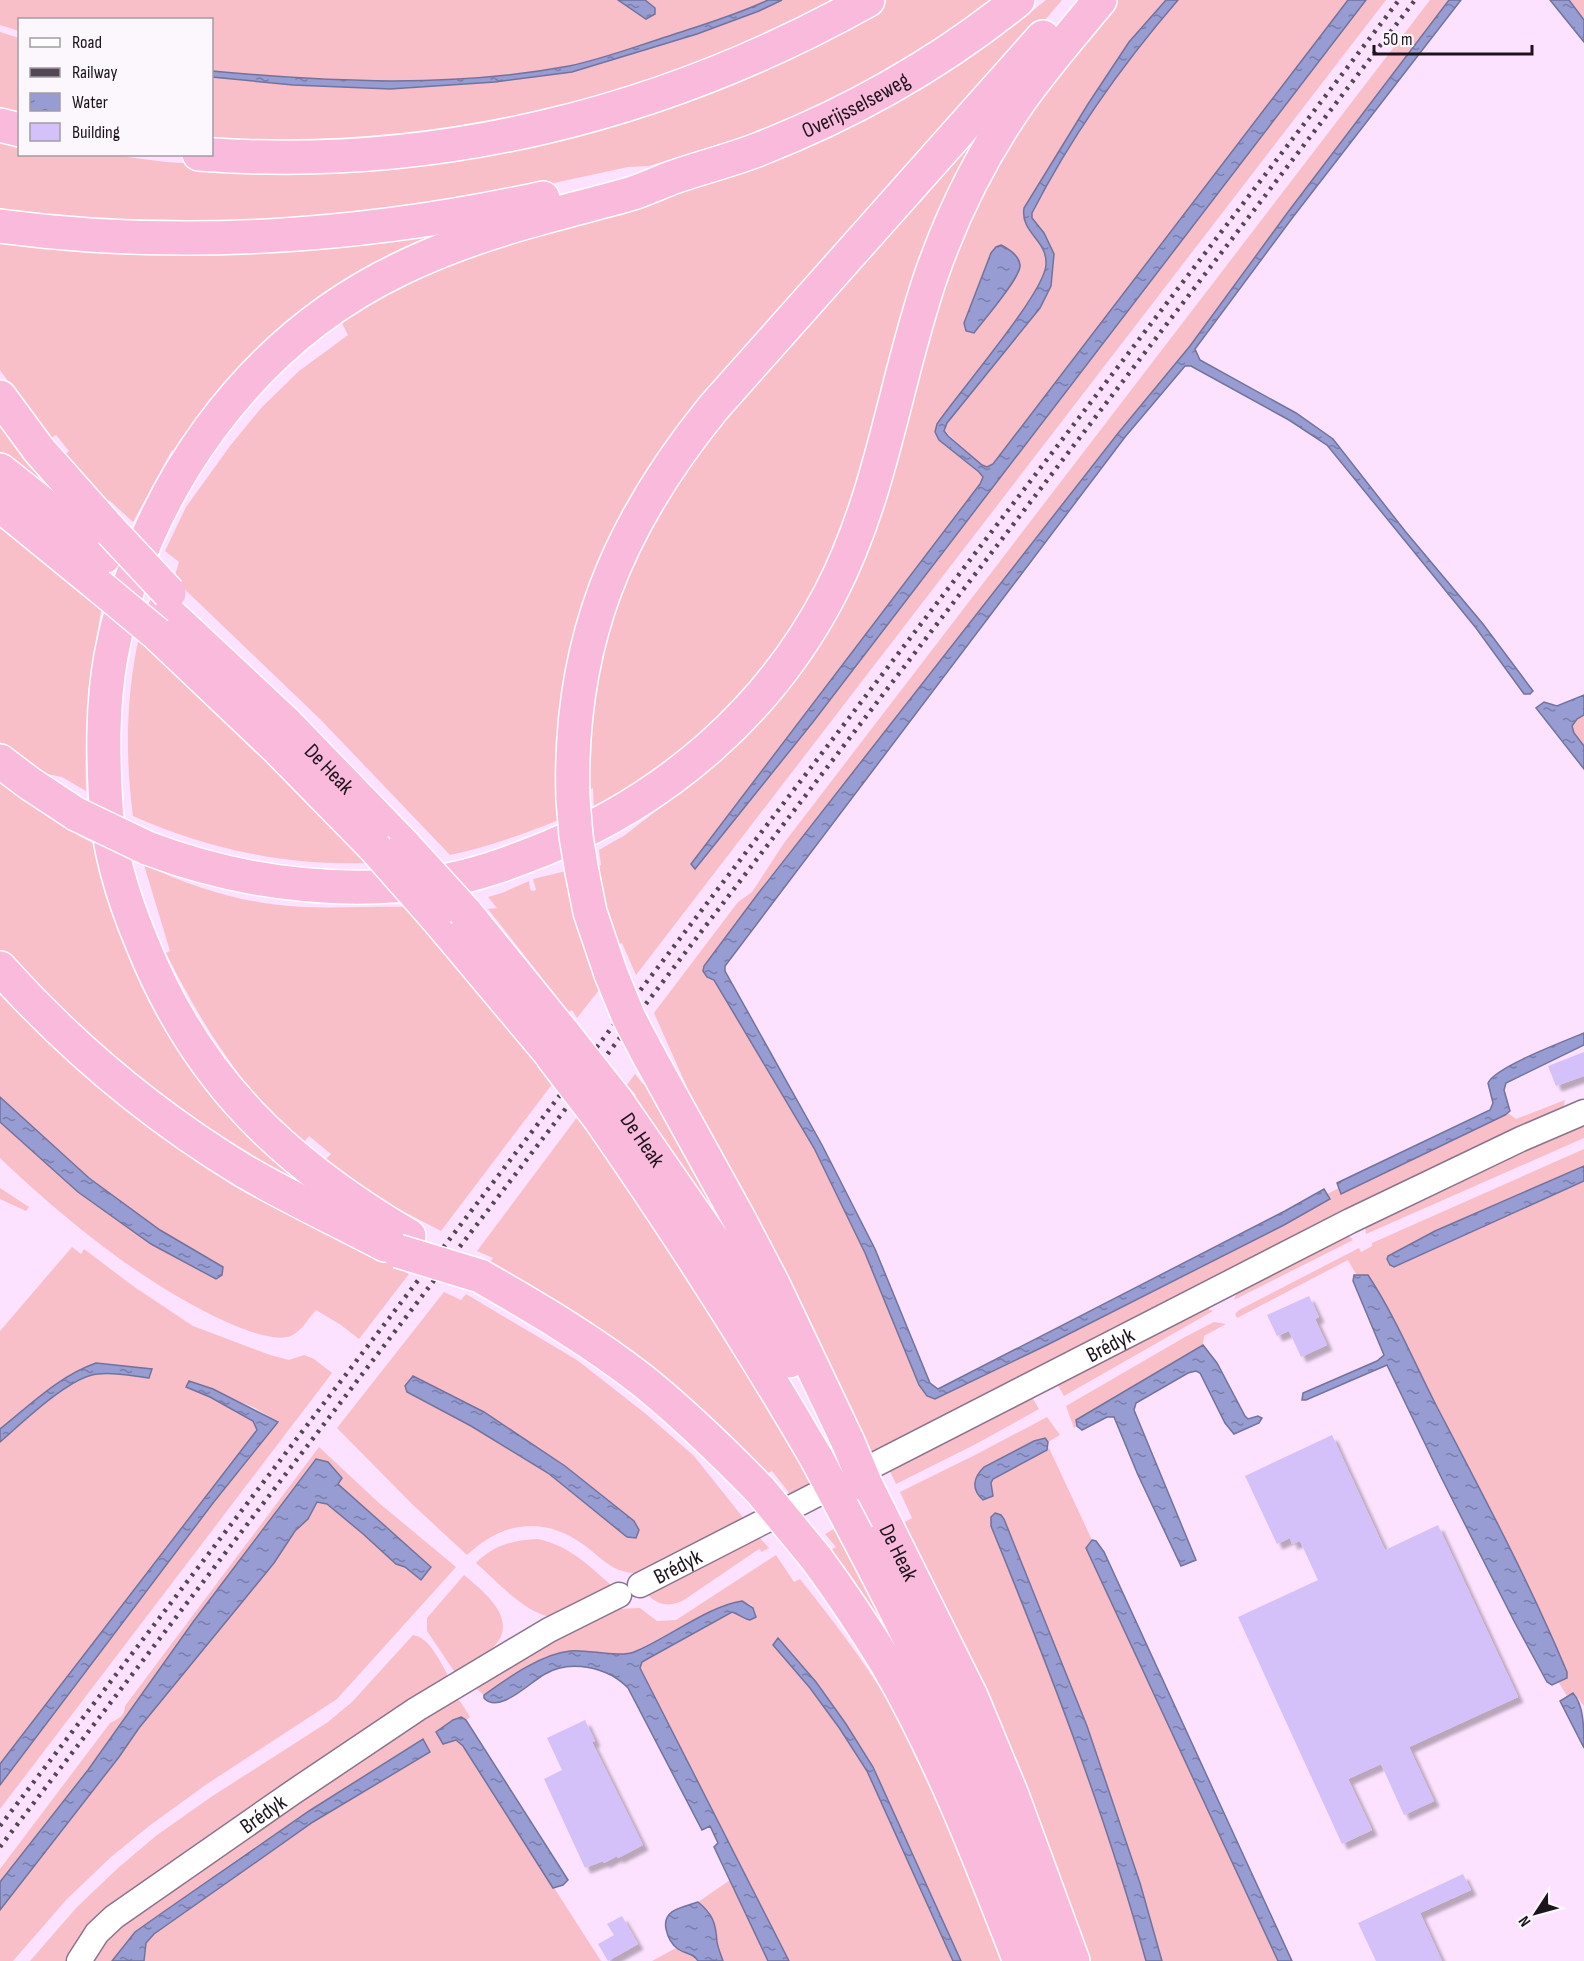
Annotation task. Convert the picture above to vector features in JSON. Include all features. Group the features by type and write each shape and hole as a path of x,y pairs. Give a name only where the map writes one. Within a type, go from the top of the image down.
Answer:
{"highway":[{"path":"213,155 307,157 397,152 496,137 572,121 621,108 716,74 816,29 868,0"},
{"name":"Overijsselseweg","path":"675,177 751,153 856,106 954,48 1018,0"},
{"path":"835,1449 773,1284 629,1018 590,912 576,836 573,799 574,725 581,677 600,601 615,563 633,525 677,453 714,407 1076,0"},
{"path":"0,761 76,814 147,848 199,867 294,885 370,886 438,882 525,857 597,826 660,788 718,741 766,690 792,657 830,594 873,490 933,270 962,200 1019,102 1100,0"},
{"path":"0,125 18,130"},
{"path":"0,226 132,238 222,238 315,233 528,201 629,178 675,177"},
{"path":"404,1244 369,1212 317,1176 257,1123 232,1096 184,1030 150,964 120,881 107,825 104,733 111,657 120,619 135,565 175,480 217,418 243,388 298,335 329,311 362,290 430,256 509,227 635,193 675,177"},
{"path":"0,397 39,450 104,558 163,612"},
{"name":"De Heak","path":"0,470 53,512 163,612 190,633 285,722 390,847 450,914 608,1109 702,1269 772,1382 866,1485 871,1528 897,1611 961,1750 994,1829 1043,1961"},
{"name":"De Heak","path":"0,504 104,558"},
{"name":"De Heak","path":"163,612 228,700 390,847"},
{"path":"0,968 59,1029 108,1073 190,1136 245,1171 480,1276 578,1335 641,1380 695,1425 761,1491 816,1558 887,1665 938,1763 1020,1961"},
{"name":"De Heak","path":"835,1449 871,1528 971,1696 1016,1806 1073,1961"}],"street":[{"name":"Brédyk","path":"79,1961 97,1933 114,1917 417,1709 549,1630 1350,1221 1521,1139 1584,1112"}],"shaded area":[{"path":"0,0 617,0 646,19 655,14 651,4 645,0 768,0 704,24 569,66 480,78 436,80 346,80 213,71 213,18 18,18 18,31 0,25"},
{"path":"782,0 843,0 818,14 617,96 396,139 213,143 213,77 293,85 390,89 495,82 572,72 697,34"},
{"path":"887,0 990,0 944,34 848,91 814,108 745,136 649,166 628,167 526,189 404,210 221,226 0,214 0,133 18,138 18,156 120,156 216,165 398,161 874,8"},
{"path":"1046,0 1062,0 634,500 559,820 505,840 450,855 321,720 174,579 179,562 165,551 186,507 230,446 262,407 299,371 348,335 341,321 402,284 468,256 720,181 765,165 850,128 891,106 970,57"},
{"path":"1117,0 1166,0 1129,42 1024,208 1026,224 1043,249 1045,256 1046,265 1042,279 999,344 937,424 939,440 979,472 983,477 980,484 691,864 813,722 1366,0 1386,0 636,975 622,943 618,945 615,940 597,867 601,865 599,850 625,835 669,801 726,750 776,698 934,309 959,240 1010,139 1075,50"},
{"path":"1178,0 1348,0 993,464 987,467 982,465 944,431 947,423 1040,308 1051,286 1044,233 1032,218 1032,213 1047,184 1099,102"},
{"path":"1430,0 1449,0 1288,212 1190,346 1119,432 704,966 707,977 714,980 814,1148 865,1253 927,1396 1047,1345 1284,1225 1330,1199 1327,1194 1339,1188 1341,1194 1508,1113 1516,1119 1565,1100 1563,1110 873,1454 714,1148 654,1013 738,902 752,892 784,843"},
{"path":"1569,0 1584,0 1584,20"},
{"path":"0,32 18,38 18,116 0,111"},
{"path":"995,106 835,554 781,650 709,732 594,813 593,788 589,790 591,741 596,694 605,648 634,562 655,521 679,480 719,425"},
{"path":"491,216 425,244 178,453 172,450 133,522 109,500 103,505 62,457 69,451 56,435 49,439 0,370 0,237"},
{"path":"0,408 89,518 0,454"},
{"path":"0,518 102,606 89,698 86,791 62,777 37,772 0,742"},
{"path":"139,637 372,863 310,862 250,853 191,838 133,816 128,726 131,681"},
{"path":"1584,715 1584,746 1574,733 1572,726"},
{"path":"0,777 78,830 79,836 97,845 106,884 310,1187 297,1187 159,1100 9,962 0,950"},
{"path":"144,865 229,896 277,905 411,907 556,1079 441,1231 387,1203 325,1160 331,1154 309,1136 304,1142 254,1093 212,1036 166,953 170,951"},
{"path":"566,871 600,974 594,978 599,990 577,1018 572,1010 569,1012 488,909 497,908 488,897 529,881 530,889 536,890 533,879"},
{"path":"0,984 390,1263 409,1274 359,1339 316,1310 295,1333 281,1338 249,1331 206,1312 143,1275 112,1253 53,1206 0,1158 0,1122 78,1192 223,1267 160,1230 89,1178 0,1097"},
{"path":"635,1074 643,1084 645,1083 777,1318 629,1102 636,1095 627,1085"},
{"path":"581,1112 815,1481 790,1494 772,1471 768,1473 712,1418 653,1367 593,1325 490,1262 493,1258 477,1251"},
{"path":"1584,1125 1584,1138 1366,1234 1365,1227 1470,1175"},
{"path":"1584,1149 1584,1166 1435,1231 1387,1259 1404,1263 1584,1181 1584,1706 1574,1693 1567,1696 1559,1683 1567,1678 1567,1672 1538,1605 1397,1325 1369,1276 1357,1276 1348,1260 1237,1318 1235,1314 1359,1248 1361,1252 1372,1246 1372,1243"},
{"path":"0,1188 29,1207 26,1211 0,1199"},
{"path":"1348,1235 1353,1240 1234,1300 1237,1292"},
{"path":"72,1247 81,1254 84,1249 133,1286 193,1326 289,1360 304,1355 314,1359 332,1373 0,1809 0,1785 213,1503 278,1422 255,1408 189,1381 187,1388 210,1397 253,1421 257,1430 0,1764 0,1442 60,1391 74,1383 98,1374 124,1374 149,1378 151,1370 96,1363 54,1385 0,1429 0,1331"},
{"path":"444,1292 461,1300 466,1294 577,1360 646,1414 694,1456 745,1520 639,1573 630,1573 615,1568 569,1535 538,1526 523,1526 494,1535 467,1555 412,1504 337,1428","holes":["407,1392 484,1413 565,1466 634,1521 627,1537 548,1473 471,1426"]},
{"path":"1206,1308 1213,1311 1064,1396 1057,1384"},
{"path":"1214,1322 1226,1324 1204,1336 1203,1345 1077,1420 1077,1426 1074,1428 1066,1406"},
{"path":"1028,1398 1033,1399 1039,1409 896,1484 889,1469"},
{"path":"1047,1417 1060,1435 1048,1442 1045,1438 984,1467 993,1491 991,1483 993,1479 1049,1448 1092,1540 1086,1548 1278,1961 1162,1961 1140,1883 1087,1726 1004,1519 991,1517 991,1526 1055,1687 1094,1796 1146,1961 1089,1961 903,1523 912,1518 900,1492"},
{"path":"319,1447 379,1503 456,1567 337,1699 207,1784 149,1826 111,1857 67,1899 13,1961 0,1961 0,1910 139,1728 274,1563 295,1531 308,1519 317,1502 327,1504 396,1564 405,1567 420,1580 431,1567 338,1484 342,1478 328,1462 313,1462 193,1622 88,1770 0,1882 0,1869 110,1723 122,1715 125,1706"},
{"path":"839,1526 931,1707 829,1551 836,1547 825,1534"},
{"path":"758,1536 769,1548 761,1552 760,1549 756,1551 684,1600 674,1604 665,1604 648,1595 652,1590"},
{"path":"538,1539 569,1551 612,1586 552,1617 521,1603 476,1563 504,1545"},
{"path":"776,1555 794,1582 800,1579 823,1608 888,1701 936,1796 1002,1961 961,1961 913,1853 846,1724 816,1682 778,1638 773,1645 810,1688 867,1771 953,1961 789,1961 640,1668 642,1662 732,1612 750,1620 756,1617 755,1610 747,1603 736,1603 719,1608 627,1655 572,1651 557,1653 541,1660 484,1695 473,1686 549,1642 616,1609 640,1608 657,1621 676,1620"},
{"path":"464,1575 488,1596 500,1614 503,1624 497,1643 478,1660 456,1674 427,1631 427,1618"},
{"path":"413,1635 430,1646 449,1677 74,1948 67,1961 30,1961 77,1907 118,1868 157,1835 211,1797 328,1722 352,1702"},
{"path":"455,1699 460,1701 470,1717 466,1720 461,1717 451,1741 456,1740 463,1746 601,1961 144,1961 146,1943 154,1934 313,1822 429,1752 309,1811 135,1932 112,1961 93,1961 106,1942 123,1925 426,1713"},
{"path":"730,1880 768,1961 723,1961 717,1944 717,1934 708,1910 698,1902"},
{"path":"676,1948 696,1957 698,1961 652,1961"}],"water":[{"path":"618,0 645,0 655,8 655,14 646,19"},
{"path":"768,0 782,0 697,34 572,72 495,82 390,89 293,85 213,77 213,71 301,78 391,81 480,78 525,73 569,66 607,56"},
{"path":"1166,0 1178,0 1099,102 1047,184 1032,213 1032,218 1044,233 1054,254 1051,286 1040,308 947,423 944,431 948,436 987,467 993,464 1348,0 1366,0 813,722 695,869 691,864 980,484 983,477 979,472 939,440 935,432 937,424 999,344 1042,279 1046,265 1045,256 1043,249 1026,224 1024,208 1129,42"},
{"path":"1449,0 1461,0 1293,217 1195,349 1200,360 1296,413 1333,439 1405,531 1483,624 1533,691 1530,694 1524,694 1476,628 1327,445 1289,420 1191,366 1185,366 1125,437 725,966 725,971 822,1145 875,1249 930,1383 938,1389 1324,1189 1330,1199 1284,1225 1047,1345 935,1399 927,1396 919,1385 865,1253 814,1148 714,980 707,977 703,971 704,966 1119,432 1190,346 1288,212"},
{"path":"1550,0 1569,0 1584,20 1584,42"},
{"path":"1001,245 1016,256 1020,265 1019,271 974,333 966,331 964,323 991,253"},
{"path":"1584,695 1584,715 1572,726 1574,733 1584,746 1584,769 1536,708 1544,702 1557,706"},
{"path":"1584,1033 1584,1045 1506,1083 1504,1090 1510,1111 1505,1115 1341,1194 1337,1183 1490,1110 1493,1103 1488,1083 1503,1070 1516,1062"},
{"path":"0,1097 89,1178 160,1230 223,1267 222,1275 216,1279 151,1244 78,1192 0,1122"},
{"path":"1584,1166 1584,1181 1394,1267 1387,1259 1388,1256 1435,1231"},
{"path":"1354,1275 1368,1275 1396,1323 1521,1571 1567,1672 1567,1678 1552,1685 1547,1682 1442,1479 1387,1365 1302,1400 1303,1393 1377,1361 1384,1355 1353,1281"},
{"path":"1203,1345 1217,1363 1245,1416 1248,1419 1258,1416 1262,1418 1259,1423 1234,1434 1225,1423 1200,1373 1196,1371 1188,1373 1136,1403 1134,1410 1196,1560 1181,1566 1138,1475 1114,1417 1107,1417 1082,1430 1077,1426 1076,1420"},
{"path":"96,1363 152,1369 149,1378 124,1374 98,1374 74,1383 60,1391 0,1442 0,1429 34,1401 70,1375"},
{"path":"413,1376 484,1412 565,1466 634,1521 639,1530 636,1538 627,1537 548,1473 471,1426 407,1392 405,1386"},
{"path":"189,1381 213,1389 278,1422 213,1503 0,1785 0,1764 257,1430 253,1421 210,1397 186,1387"},
{"path":"1045,1438 1048,1442 1047,1450 993,1479 991,1483 993,1496 983,1500 979,1496 975,1484 984,1467 1034,1441"},
{"path":"316,1459 328,1462 342,1478 338,1484 431,1567 421,1580 405,1567 396,1564 327,1504 317,1502 308,1519 295,1531 274,1563 139,1728 0,1910 0,1882 88,1770 193,1622"},
{"path":"995,1513 1004,1519 1087,1726 1140,1883 1162,1961 1146,1961 1113,1851 1075,1741 991,1526 991,1517"},
{"path":"1092,1540 1096,1541 1104,1552 1292,1961 1278,1961 1086,1548"},
{"path":"742,1601 753,1608 756,1617 750,1620 745,1619 732,1612 642,1662 640,1668 789,1961 768,1961 714,1847 718,1843 710,1826 702,1830 628,1688 620,1681 600,1670 577,1666 566,1667 545,1674 506,1700 498,1703 484,1698 484,1695 514,1674 548,1657 570,1651 628,1654 715,1609"},
{"path":"778,1638 816,1682 873,1767 961,1961 953,1961 867,1771 810,1688 773,1645"},
{"path":"1573,1693 1581,1711 1584,1748 1560,1701"},
{"path":"461,1717 466,1720 568,1880 563,1885 553,1888 463,1746 456,1740 443,1744 436,1732"},
{"path":"423,1739 430,1752 313,1822 154,1934 146,1943 144,1961 112,1961 135,1932 309,1811"},
{"path":"698,1902 713,1920 717,1944 723,1961 698,1961 694,1956 681,1951 669,1938 666,1929 667,1917 681,1907"}],"building":[{"path":"1584,1052 1584,1076 1556,1086 1548,1066"},
{"path":"1309,1296 1319,1317 1315,1319 1327,1345 1301,1357 1289,1331 1277,1336 1267,1315"},
{"path":"1332,1435 1385,1550 1438,1525 1518,1697 1409,1747 1434,1801 1404,1815 1381,1764 1348,1779 1372,1830 1342,1844 1238,1617 1318,1580 1300,1541 1292,1544 1290,1538 1277,1544 1245,1476"},
{"path":"585,1720 595,1741 592,1742 643,1845 618,1858 617,1856 604,1863 603,1861 585,1868 544,1779 562,1770 547,1738"},
{"path":"1463,1874 1471,1890 1420,1913 1442,1961 1376,1961 1358,1923"},
{"path":"622,1916 638,1944 608,1961 598,1944 614,1935 607,1924"}],"railway":[{"path":"0,1826 1399,0"},
{"path":"0,1847 1415,0"}]}
